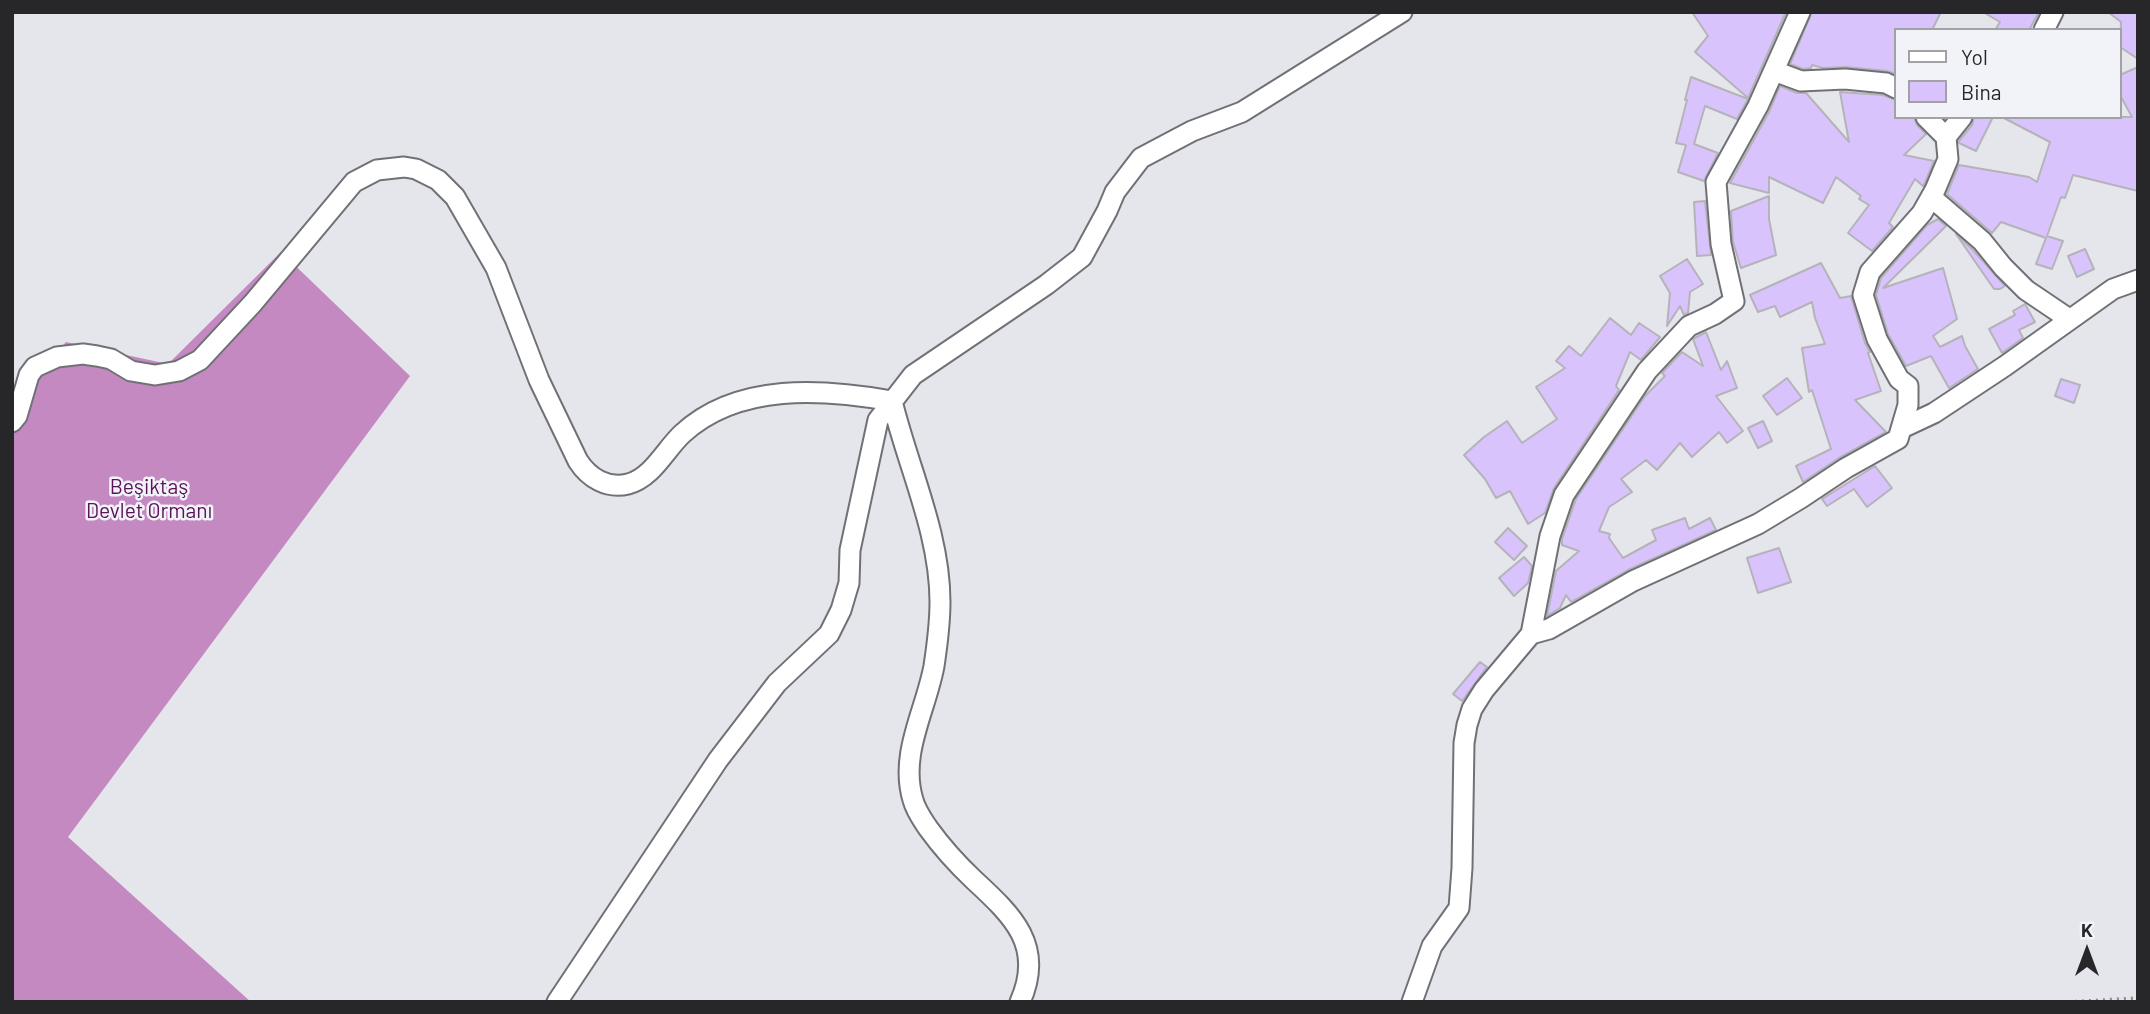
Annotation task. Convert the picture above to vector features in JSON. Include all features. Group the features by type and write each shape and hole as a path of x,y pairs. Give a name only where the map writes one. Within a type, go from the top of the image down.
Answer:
{"street":[{"path":"557,1002 719,760 777,683 829,634 841,610 849,583 850,550 878,420 913,375 1046,285 1082,257 1115,192 1140,158 1192,131 1241,112 1402,12"},
{"path":"1412,1002 1432,946 1459,908 1464,743 1472,709 1483,690 1531,634 1550,536 1564,495 1647,370 1689,326 1715,314 1734,301 1721,244 1716,182 1758,106 1800,12"},
{"path":"2045,28 2053,12"},
{"path":"1774,71 1801,81 1845,79 1886,83 1895,88"},
{"path":"1531,634 1549,629 1633,581 1758,524 1846,468 1898,439 1908,405 1908,386 1899,379 1877,339 1863,295 1870,272 1922,213 1948,159 1945,137 1928,119"},
{"path":"1945,137 1960,119"},
{"path":"12,422 17,416 29,375 35,367 57,357 83,354 97,356 111,359 131,371 155,375 179,372 200,360 253,303 354,182 365,175 391,167 416,169 428,174 455,197 496,268 539,380 578,461 583,469 598,480 617,485 637,481 654,467 671,444 693,425 716,411 751,398 847,393 892,401"},
{"path":"1931,197 1982,241 2025,290 2069,319"},
{"path":"1902,428 1944,406 2005,366 2113,289 2138,280"},
{"path":"892,401 938,562 940,604 934,664 914,733 910,757 912,799 916,810 939,842 1017,924 1027,948 1029,961 1026,988 1020,1002"}],"path":[{"path":"2068,1002 2138,998"}],"green space":[{"name":"Beşiktaş Devlet Ormanı","path":"281,252 410,376 68,837 251,1002 12,1002 12,403 66,342 168,364"}],"building":[{"path":"1692,12 1786,12 1748,98 1695,52 1708,36"},
{"path":"1812,12 1941,12 1933,28 1895,28 1895,74 1812,65 1811,68 1803,69 1790,64"},
{"path":"1983,12 2039,12 2030,28 1996,28 2000,22"},
{"path":"2108,12 2138,12 2138,59 2122,48 2121,22"},
{"path":"2138,67 2138,191 2073,175 2065,198 2061,197 2047,236 2063,241 2052,269 2036,264 2046,238 2001,222 1992,233 1947,194 1959,165 2029,177 2037,182 2050,142 2006,119 2132,117 2122,99 2122,74"},
{"path":"1691,77 1748,99 1737,119 1705,106 1694,144 1718,153 1704,181 1678,172 1686,145 1676,143"},
{"path":"1780,86 1797,93 1806,93 1849,142 1840,92 1883,95 1895,100 1895,119 1915,119 1926,134 1904,155 1934,161 1924,185 1915,179 1889,223 1893,227 1872,251 1848,233 1869,205 1836,177 1823,203 1769,177 1769,193 1730,183 1769,112"},
{"path":"1974,119 1992,119 1976,151 1959,143"},
{"path":"1769,196 1769,219 1776,255 1741,268 1733,242 1731,211"},
{"path":"1705,201 1711,255 1697,256 1694,202"},
{"path":"1938,219 1946,226 1883,288 1943,268 1957,319 1933,336 1940,347 1962,336 1978,369 1949,388 1931,356 1906,366 1888,334 1876,295 1881,278 1927,225"},
{"path":"1956,234 1973,250 2005,286 1994,289"},
{"path":"2085,249 2094,269 2077,277 2068,256"},
{"path":"1687,259 1703,284 1690,292 1688,313 1684,315 1680,306 1667,326 1670,293 1660,276"},
{"path":"1821,263 1840,298 1851,296 1881,391 1855,400 1886,432 1803,482 1796,466 1831,449 1812,390 1809,392 1802,348 1825,344 1812,302 1780,317 1775,306 1758,312 1750,295"},
{"path":"2025,304 2035,322 2019,330 2023,338 2002,353 1989,329 2015,315 2013,311"},
{"path":"1610,318 1631,335 1639,323 1660,337 1641,360 1630,352 1616,386 1619,390 1554,488 1545,513 1528,524 1510,491 1496,498 1485,479 1464,455 1507,421 1522,443 1557,419 1536,387 1565,368 1556,361 1569,346 1581,356"},
{"path":"1706,332 1721,370 1727,361 1737,388 1716,396 1743,431 1727,443 1719,432 1692,457 1680,443 1657,470 1646,460 1621,479 1632,492 1609,507 1599,531 1610,534 1609,538 1623,558 1656,540 1652,530 1685,518 1689,529 1710,518 1716,530 1628,570 1571,602 1566,595 1560,608 1547,616 1556,571 1579,551 1562,545 1576,499 1645,396 1665,376 1662,373 1679,355 1682,352 1703,366 1693,339"},
{"path":"1787,378 1802,398 1777,415 1763,396"},
{"path":"2061,379 2080,385 2074,403 2055,396"},
{"path":"1763,421 1772,441 1758,448 1748,428"},
{"path":"1875,466 1892,488 1867,507 1854,489 1827,506 1822,499"},
{"path":"1508,528 1527,546 1514,560 1495,542"},
{"path":"1779,548 1791,582 1758,593 1747,558"},
{"path":"1524,557 1532,566 1528,583 1514,596 1499,578"},
{"path":"1480,662 1487,667 1462,701 1453,694"}]}
